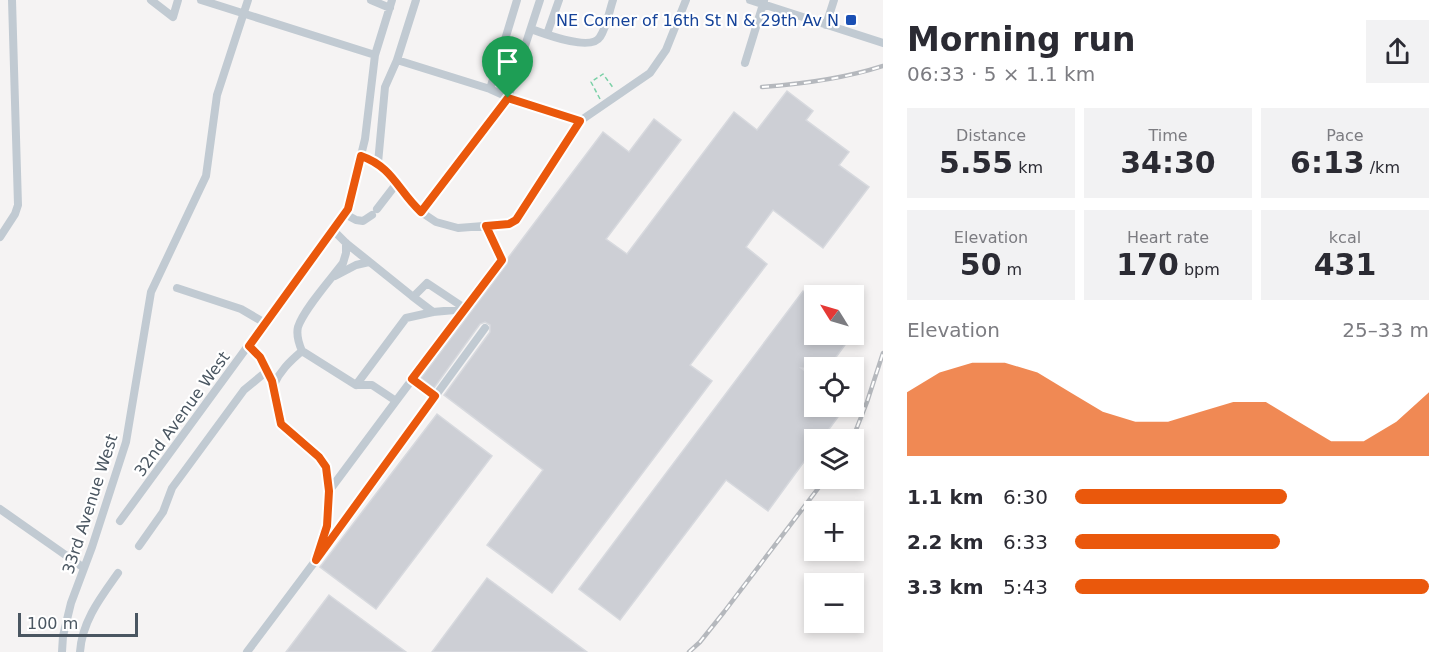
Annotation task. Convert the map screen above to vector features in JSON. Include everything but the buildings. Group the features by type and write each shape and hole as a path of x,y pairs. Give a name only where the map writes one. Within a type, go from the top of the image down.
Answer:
{"street":[{"path":"0,237 18,205 12,0"},
{"path":"151,0 173,17 178,0"},
{"path":"201,0 375,55"},
{"name":"33rd Avenue West","path":"62,652 63,636 71,603 126,442 151,292 207,176 218,95 248,0"},
{"path":"371,0 391,4"},
{"path":"378,163 385,87 397,60 416,0"},
{"path":"490,89 517,0"},
{"path":"421,212 508,98 540,0"},
{"path":"547,34 559,0"},
{"path":"531,29 587,44 596,41 600,37 614,0"},
{"path":"361,156 378,163 390,173 409,201 436,222 458,228 509,224 516,220 580,121 650,73 666,50 686,0"},
{"path":"750,0 764,2 883,43"},
{"path":"826,25 834,0"},
{"path":"745,63 764,2"},
{"name":"32nd Avenue West","path":"120,521 348,209 365,138 375,55 391,4"},
{"path":"504,42 525,49"},
{"path":"397,60 490,89 508,98 580,121"},
{"path":"345,214 363,222 375,212 396,183"},
{"path":"329,491 502,259 486,226"},
{"path":"334,231 369,262 433,312"},
{"path":"346,243 343,263 297,328 298,341 302,351 356,385 372,386 396,401"},
{"path":"332,278 356,265 369,262"},
{"path":"412,296 427,283 466,309"},
{"path":"177,288 241,309 266,323"},
{"path":"356,385 406,318 433,312 466,309"},
{"path":"247,652 484,328"},
{"path":"249,346 260,357 267,371 281,424 319,457 326,467 329,491 327,526 316,560"},
{"path":"273,388 282,370 302,351"},
{"path":"139,546 163,512 172,488 244,390 267,371"},
{"path":"412,379 435,396"},
{"path":"0,509 84,568"},
{"path":"80,652 89,618 118,573"}],"path":[{"path":"601,100 591,82 603,74 615,90"}],"railway":[{"path":"762,87 823,80 883,66"},
{"path":"856,429 883,353"},
{"path":"689,652 724,612 818,489"}],"place":[{"name":"NE Corner of 16th St N & 29th Av N","path":"851,20"}],"route":[{"path":"508,98 580,121 516,220 509,224 486,226 502,260 412,379 435,396 316,560 327,526 329,491 326,467 319,457 281,424 272,381 260,357 249,346 348,209 361,156 375,160 390,173 409,201 421,212 508,98"}]}
